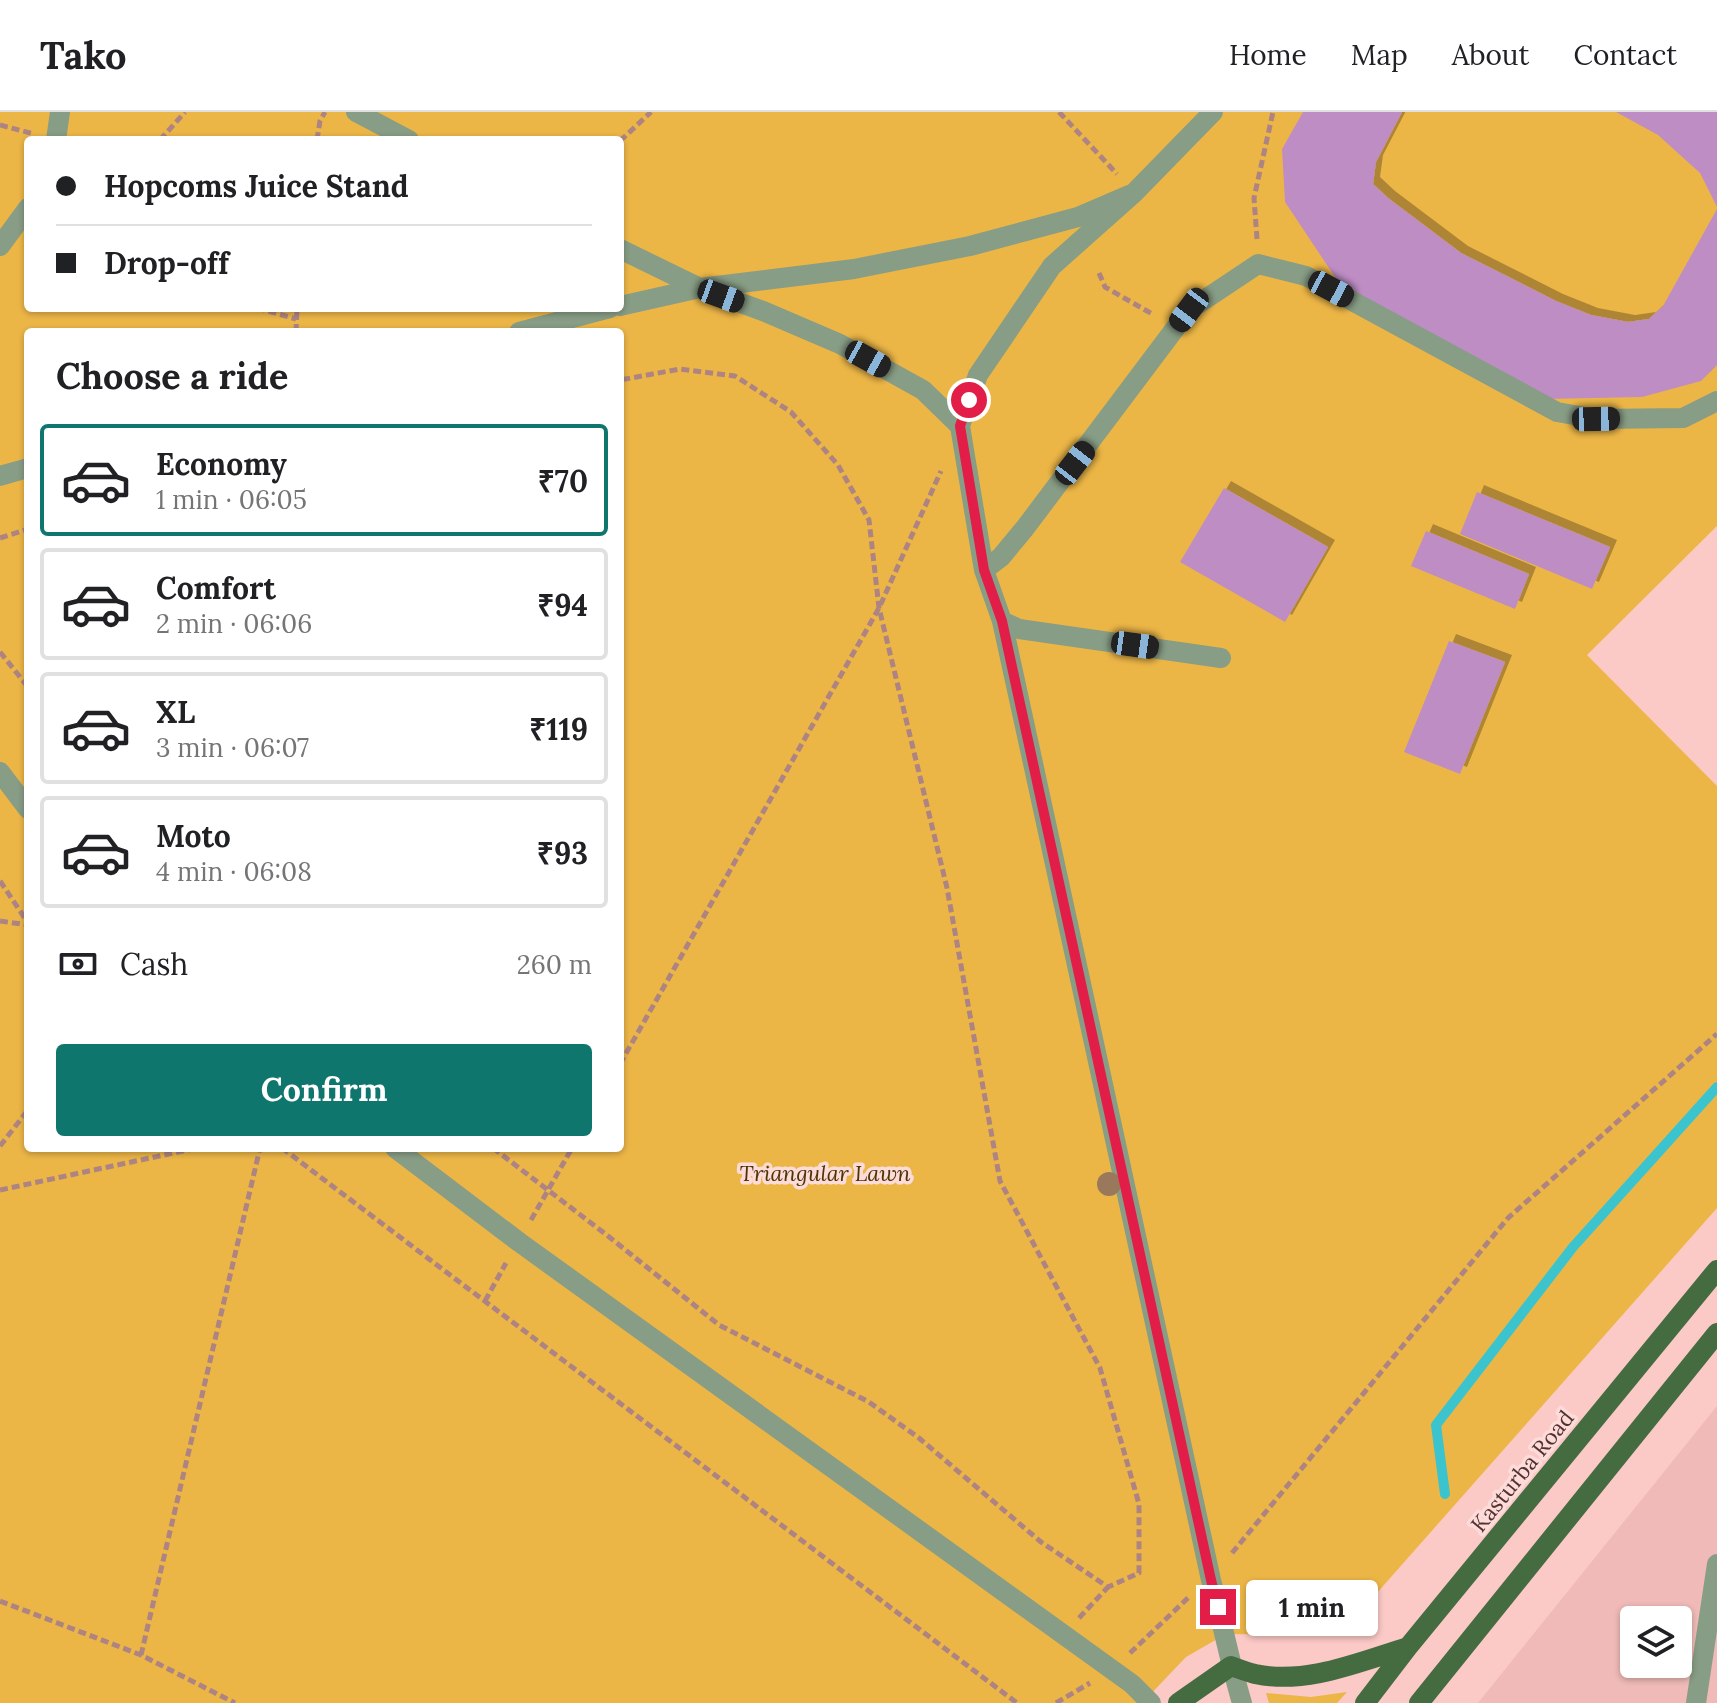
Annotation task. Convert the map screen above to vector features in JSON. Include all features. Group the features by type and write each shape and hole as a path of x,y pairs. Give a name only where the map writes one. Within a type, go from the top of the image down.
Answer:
{"main road":[{"name":"Kasturba Road","path":"1365,1703 1717,1270"},
{"path":"1420,1703 1717,1333"},
{"path":"1178,1703 1231,1666 1256,1674 1299,1677 1331,1671 1408,1647"}],"street":[{"path":"49,136 60,112"},
{"path":"356,112 401,136"},
{"path":"1213,112 1134,193 1052,266 978,375 960,426 984,570 1002,621 1211,1580 1242,1703"},
{"path":"624,305 700,288 854,269 970,246 1078,217 1134,193"},
{"path":"0,246 24,213"},
{"path":"624,251 700,288 840,344 923,390 960,426"},
{"path":"984,570 1001,557 1025,528 1189,310 1258,264 1306,276 1557,412 1596,419 1683,418 1717,401"},
{"path":"534,328 595,312"},
{"path":"0,476 24,469"},
{"path":"1002,621 1019,629 1221,658"},
{"path":"0,772 24,804"},
{"path":"400,1152 519,1242 1112,1669 1151,1703"},
{"path":"1696,1703 1717,1564"}],"path":[{"path":"164,136 185,112"},
{"path":"318,136 325,112"},
{"path":"624,137 651,112"},
{"path":"1059,112 1134,193"},
{"path":"1258,264 1254,198 1273,112"},
{"path":"0,125 41,136"},
{"path":"1099,273 1105,287 1176,328"},
{"path":"271,312 296,319"},
{"path":"296,328 297,312"},
{"path":"624,379 680,369 735,376 791,412 838,465 869,520 879,608 947,888 1000,1181 1100,1368 1139,1504 1139,1573 1108,1587 1063,1634"},
{"path":"624,1057 879,608 960,426"},
{"path":"0,538 24,530"},
{"path":"0,652 24,682"},
{"path":"0,881 24,918"},
{"path":"0,921 24,924"},
{"path":"1056,1703 1112,1669 1196,1590 1211,1580 1508,1218 1717,1034"},
{"path":"0,1146 24,1115"},
{"path":"0,1190 178,1152"},
{"path":"141,1655 259,1152"},
{"path":"287,1152 1017,1703"},
{"path":"498,1152 719,1325 869,1402 919,1438 1041,1542 1108,1587"},
{"path":"485,1301 570,1152"},
{"path":"0,1601 141,1655 235,1703"}],"shaded area":[{"path":"1717,1406 1717,1703 1478,1703"}],"green space":[{"name":"Triangular Lawn","path":"0,112 1717,112 1717,526 1587,655 1717,786 1717,1208 1346,1628 1310,1635 1226,1634 1186,1657 1145,1703 0,1703"},
{"path":"1347,1692 1337,1703 1269,1703 1266,1693 1311,1697"}],"building":[{"path":"1303,112 1402,112 1376,162 1373,184 1461,253 1556,301 1591,315 1628,322 1649,319 1663,306 1717,209 1717,365 1701,381 1642,397 1545,399 1343,289 1285,202 1282,149"},
{"path":"1616,112 1717,112 1717,207 1700,173 1658,135"},
{"path":"1224,488 1328,547 1285,622 1180,562"},
{"path":"1477,492 1610,547 1592,589 1460,534"},
{"path":"1426,531 1529,574 1515,609 1411,566"},
{"path":"1449,641 1505,662 1460,774 1404,752"}],"waterway":[{"path":"1445,1494 1436,1425 1573,1247 1717,1087"}],"route":[{"path":"969,400 960,426 984,570 1002,621 1218,1607"}]}
